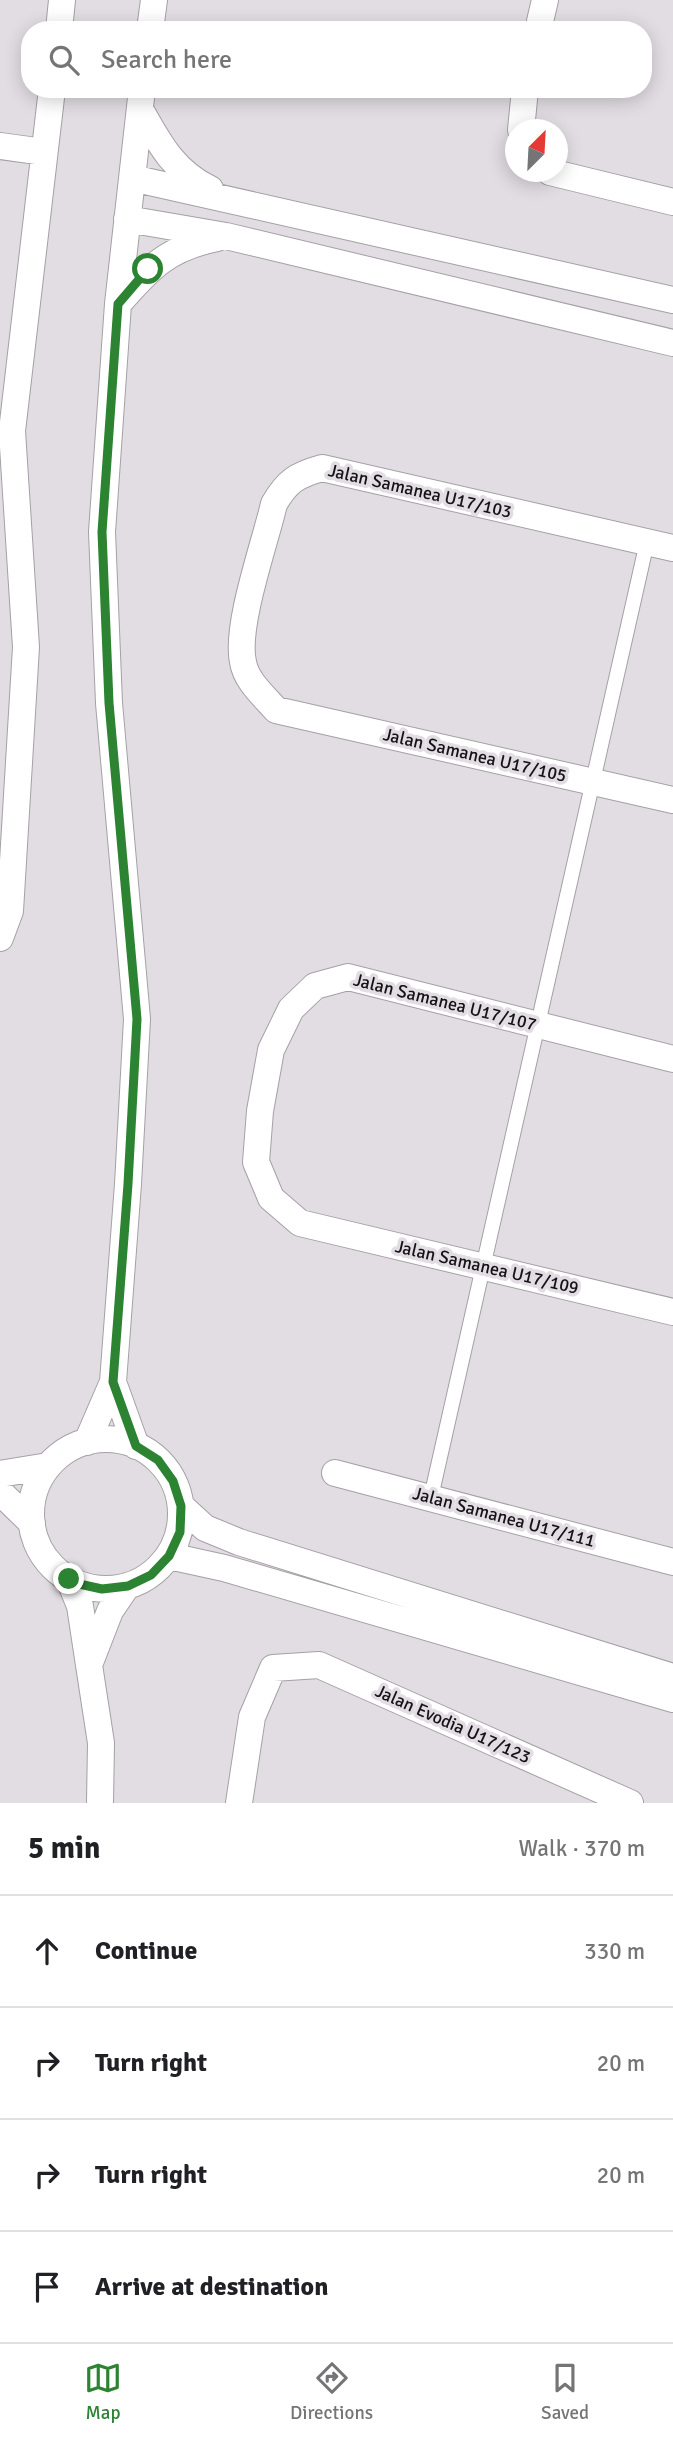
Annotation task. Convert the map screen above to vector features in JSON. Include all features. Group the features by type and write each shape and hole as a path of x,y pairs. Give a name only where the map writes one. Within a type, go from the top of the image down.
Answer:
{"street":[{"path":"60,21 62,0"},
{"path":"151,21 154,0"},
{"path":"540,21 545,0"},
{"path":"0,937 10,911 11,699 26,647 6,430 51,98"},
{"path":"522,119 524,98"},
{"path":"87,1442 113,1382 137,1019 109,703 102,532 118,304 141,99"},
{"path":"141,99 165,154 190,180 232,200"},
{"path":"0,146 44,152"},
{"path":"568,176 673,202"},
{"path":"132,178 673,300"},
{"path":"127,219 226,236 673,343"},
{"path":"118,304 148,269 164,256 192,243 226,236"},
{"name":"Jalan Samanea U17/103","path":"276,710 247,673 243,663 242,636 274,504 285,485 299,474 323,468 673,548"},
{"name":"Jalan Samanea U17/105","path":"276,710 673,800"},
{"name":"Jalan Samanea U17/107","path":"300,1223 271,1198 256,1162 260,1111 271,1050 291,1009 315,986 348,977 673,1059"},
{"name":"Jalan Samanea U17/109","path":"300,1223 673,1312"},
{"path":"113,1382 136,1446"},
{"path":"110,1440 136,1446 158,1460 173,1481 181,1506 180,1532 169,1556 151,1575 128,1586 102,1589 79,1584 58,1572 42,1555 32,1523 31,1510 36,1487 48,1466 65,1451 87,1442 110,1440"},
{"path":"0,1474 48,1466"},
{"name":"Jalan Samanea U17/111","path":"335,1473 673,1562"},
{"path":"0,1492 32,1523"},
{"path":"181,1506 205,1528 239,1542 673,1677"},
{"path":"169,1556 224,1568 673,1699"},
{"path":"69,1579 80,1606 102,1742 100,1803"},
{"path":"89,1665 110,1611 128,1586"},
{"name":"Jalan Evodia U17/123","path":"239,1803 252,1717 273,1668 319,1665 630,1803"}],"lane":[{"path":"431,1497 647,542"}],"route":[{"path":"69,1579 102,1589 128,1586 151,1575 169,1556 180,1532 181,1506 173,1481 158,1460 136,1446 113,1382 137,1019 109,703 102,532 118,304 148,269"}]}
